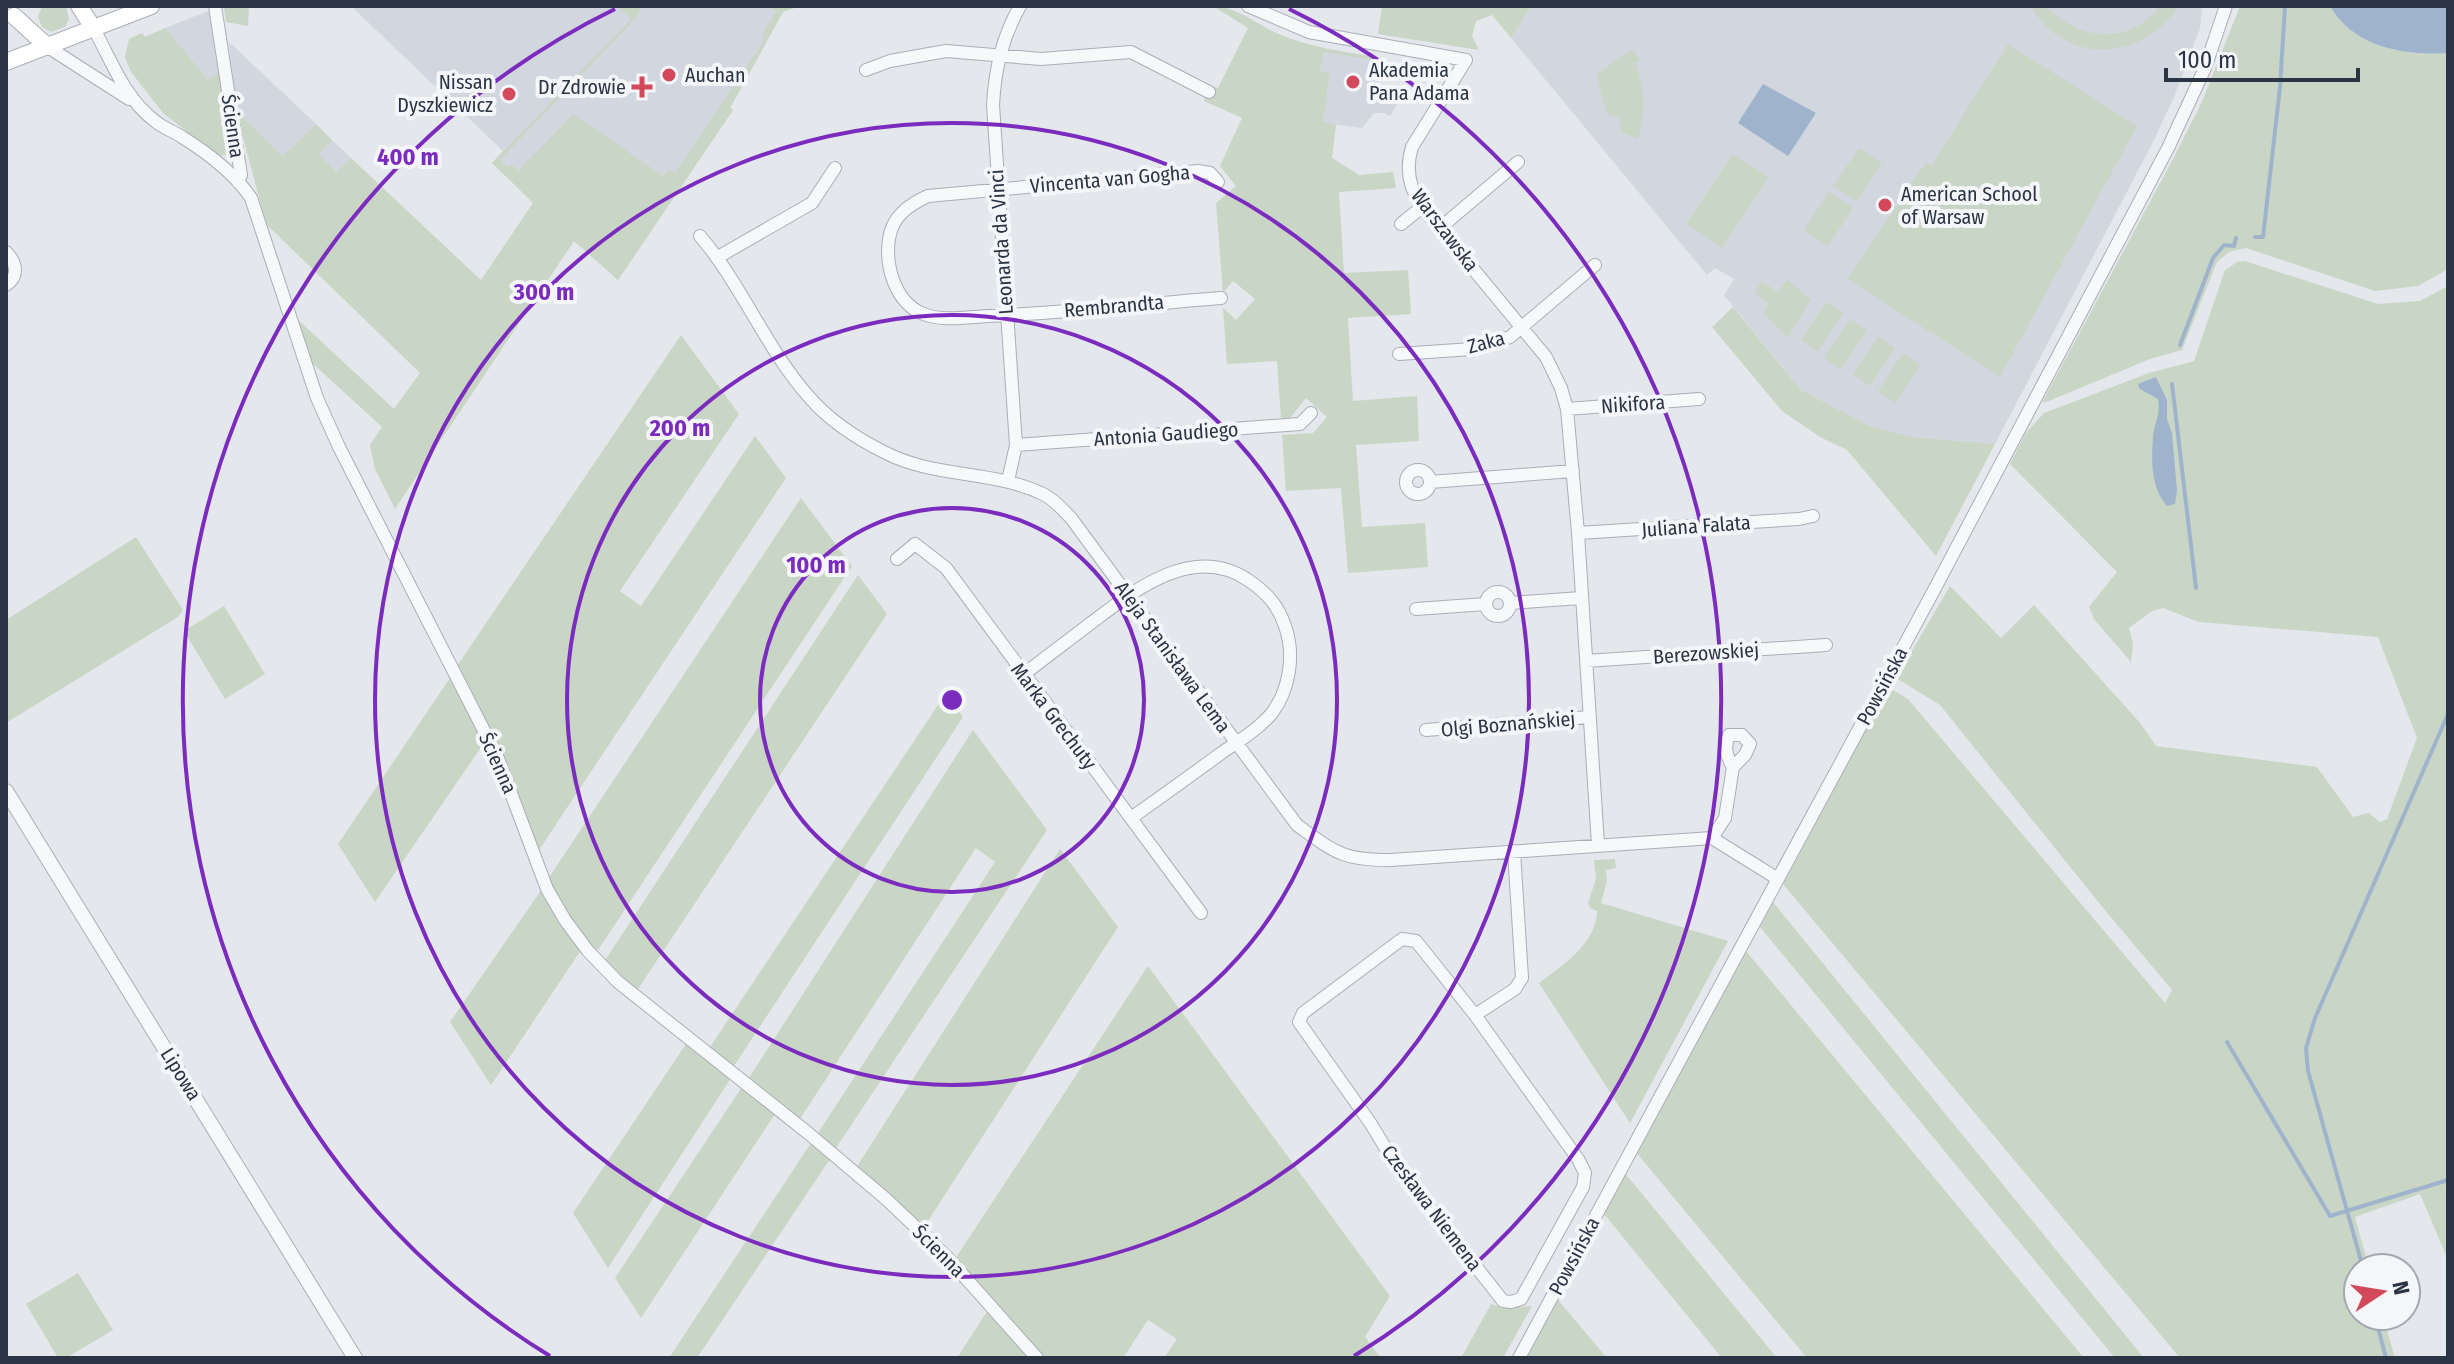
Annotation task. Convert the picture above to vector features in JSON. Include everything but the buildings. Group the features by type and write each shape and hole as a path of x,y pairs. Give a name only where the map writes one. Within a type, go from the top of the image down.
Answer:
{"main road":[{"path":"79,6 94,29"},
{"path":"6,62 151,6"},
{"path":"13,13 48,47"}],"street":[{"name":"Ścienna","path":"215,6 241,175 238,182 251,198 317,398 497,756 543,879 565,920 588,951 618,982 808,1133 904,1216 946,1256 1037,1358"},
{"name":"Leonarda da Vinci","path":"1008,481 1016,445 993,105 998,56 1020,6"},
{"name":"Warszawska","path":"1248,6 1309,32 1466,60 1424,125 1410,155 1409,178 1422,207 1550,364 1567,409 1598,845"},
{"name":"Powsińska","path":"1519,1358 2168,148 2200,78 2226,6"},
{"path":"94,29 123,84 138,105 154,121 184,138 238,182"},
{"path":"48,47 138,105"},
{"path":"866,70 890,61 946,51 1041,59 1131,52 1209,92"},
{"path":"1440,228 1518,162"},
{"path":"718,257 812,203 835,168"},
{"name":"Vincenta van Gogha","path":"997,188 1198,171 1210,173 1218,182"},
{"path":"997,188 928,196 910,204 894,222 889,239 889,259 893,282 919,312 938,318 1007,315"},
{"path":"1401,224 1422,207"},
{"name":"Aleja Stanisława Lema","path":"700,236 718,257 776,352 810,399 845,429 886,454 940,470 1008,481 1046,495 1071,518 1297,825 1335,852 1359,860 1391,860 1712,838"},
{"path":"6,252 15,267 14,278 6,285"},
{"name":"Zaka","path":"1399,354 1483,346 1510,337 1595,265"},
{"name":"Rembrandta","path":"1007,315 1221,298"},
{"name":"Nikifora","path":"1567,409 1699,399"},
{"name":"Antonia Gaudiego","path":"1016,445 1300,424 1311,413"},
{"path":"1430,482 1573,471"},
{"name":"Juliana Falata","path":"1578,533 1670,529 1813,516"},
{"name":"Marka Grechuty","path":"897,559 915,544 946,568 1201,913"},
{"path":"1023,675 1129,595 1156,578 1177,571 1216,567 1239,574 1274,601 1289,637 1291,656 1287,681 1271,715 1131,818"},
{"path":"1416,609 1486,604 1487,598 1494,592 1504,593 1510,603 1581,598"},
{"name":"Berezowskiej","path":"1586,661 1826,645"},
{"name":"Olgi Boznańskiej","path":"1426,730 1589,717"},
{"path":"1733,767 1725,818 1712,838 1778,879"},
{"name":"Lipowa","path":"6,791 355,1358"},
{"path":"1475,1015 1515,989 1522,978 1514,851"},
{"name":"Czesława Niemena","path":"1402,939 1416,941 1475,1015 1585,1173 1583,1187 1528,1291 1521,1299 1511,1302 1503,1301 1395,1164 1371,1124 1302,1029 1299,1017 1402,939"}],"shaded area":[{"path":"351,6 780,6 783,12 730,108 733,110 618,280 492,163 503,151"},
{"name":"American School of Warsaw","path":"1532,6 2202,6 2200,28 2153,142 1995,444 1911,437 1870,426 1801,390 1724,295 1734,279 1715,268 1707,275 1511,38"},
{"path":"211,10 221,72 208,79 165,28"},
{"path":"229,42 316,124 284,157 236,111"},
{"name":"Akademia Pana Adama","path":"1324,51 1381,61 1377,90 1404,93 1390,116 1374,113 1362,128 1323,123 1330,74 1320,72"},
{"path":"332,140 351,158 338,172 318,154"}],"green space":[{"path":"42,6 66,6 69,19 65,27 51,32 42,27 38,17"},
{"path":"249,6 248,26 226,22 224,7"},
{"path":"618,6 643,6 634,20 500,160 507,167 511,164 518,171 573,114 663,176 669,169 675,173 762,44 765,28 777,12 769,6 800,6 783,12 730,108 733,110 618,280 574,241 395,509 375,469 370,445 382,427 311,362 295,317 394,409 420,373 266,224 236,111 283,156 316,124 332,140 319,154 337,172 351,158 481,280 533,203 492,163 631,19"},
{"path":"1213,6 1230,9 1304,43 1373,56 1373,60 1324,52 1320,71 1330,74 1323,122 1336,125 1332,158 1359,175 1393,172 1396,188 1339,192 1344,273 1408,270 1411,314 1348,318 1353,401 1417,396 1419,441 1356,445 1362,527 1425,523 1428,567 1348,573 1341,488 1286,491 1282,435 1313,433 1327,417 1306,398 1290,418 1281,418 1277,361 1227,364 1223,308 1236,320 1255,299 1233,281 1223,293 1216,203 1236,186 1220,166 1242,118 1204,101 1211,86 1218,88 1248,28"},
{"path":"1382,6 1532,6 1511,38 1492,15 1476,21 1472,36 1479,50 1378,34"},
{"path":"2031,6 2046,6 2073,26 2104,34 2134,28 2160,6 2178,6 2163,25 2145,38 2104,50 2083,47 2063,39 2046,26"},
{"path":"2240,6 2330,6 2352,31 2381,46 2414,53 2448,53 2448,269 2418,286 2375,291 2246,248 2229,252 2217,262 2182,350 2150,359 2044,403 2201,104"},
{"path":"165,28 208,79 221,72 232,146 226,155 218,156 163,113 131,72 125,57 129,39 142,33 145,37"},
{"path":"2008,44 2137,126 2000,377 1848,279 1926,162 1932,165"},
{"path":"1632,49 1640,60 1635,63 1643,101 1638,139 1621,132 1620,118 1607,114 1596,75"},
{"path":"1859,148 1882,163 1857,201 1833,186"},
{"path":"1733,154 1769,177 1722,248 1686,224"},
{"path":"1829,192 1853,208 1828,246 1804,230"},
{"path":"2245,261 2378,304 2420,301 2448,286 2448,1260 2420,1194 2355,1217 2365,1252 2342,1252 2342,1332 2388,1332 2395,1358 2180,1358 1783,884 1886,692 1893,690 1908,699 2165,1003 2172,990 1940,705 1896,678 1950,586 2001,638 2034,605 2141,724 2156,746 2317,767 2353,817 2369,813 2380,822 2387,819 2417,738 2378,637 2199,622 2163,608 2152,611 2129,628 2133,644 2131,662 2094,619 2089,607 2117,572 2010,464 2025,434 2044,413 2149,373 2194,361 2225,270"},
{"path":"1787,280 1811,299 1787,337 1764,313 1768,304 1754,293 1762,281 1778,293"},
{"path":"1826,302 1843,313 1818,351 1801,340"},
{"path":"1733,307 1801,390 1870,426 1911,437 1995,444 1936,556 1847,450 1820,437 1782,411 1712,327"},
{"path":"1850,319 1867,330 1841,369 1824,358"},
{"path":"681,335 739,414 620,591 641,606 755,436 786,478 537,853 517,790 457,666"},
{"path":"1878,337 1895,348 1870,386 1853,374"},
{"path":"1903,353 1920,365 1895,403 1878,391"},
{"path":"801,498 852,566 596,953 573,924 548,879"},
{"path":"136,537 183,610 178,617 6,723 6,620"},
{"path":"858,575 887,614 636,992 604,962"},
{"path":"224,606 265,674 225,699 184,631"},
{"path":"450,678 484,743 375,902 338,844"},
{"path":"946,693 963,717 732,1069 708,1050"},
{"path":"973,730 1047,830 834,1151 816,1136 995,862 976,848 798,1122 747,1081"},
{"path":"1060,849 1118,927 924,1227 856,1168"},
{"path":"1615,859 1616,868 1606,870 1607,881 1601,903 1728,941 1630,1123 1539,983 1585,943 1597,911 1590,908 1588,903 1596,879 1594,860"},
{"path":"542,889 567,933 581,950 491,1085 450,1022"},
{"path":"1773,902 2144,1358 2115,1358 1760,927"},
{"path":"1746,951 2084,1358 1807,1358 1636,1152"},
{"path":"1148,966 1390,1296 1365,1337 1381,1358 1164,1358 1177,1339 1148,1320 1123,1358 1044,1358 955,1259"},
{"path":"686,1044 731,1078 608,1268 573,1213"},
{"path":"742,1087 775,1114 641,1318 615,1278"},
{"path":"811,1143 830,1159 697,1358 669,1358"},
{"path":"1624,1172 1777,1358 1722,1358 1604,1214"},
{"path":"78,1273 113,1330 66,1358 58,1358 26,1304"},
{"path":"1558,1300 1607,1358 1526,1358"},
{"path":"1491,1304 1505,1308 1532,1306 1503,1358 1461,1358"},
{"path":"988,1310 1028,1354 1025,1358 957,1358"}],"water":[{"path":"2330,6 2448,6 2448,53 2414,53 2381,46 2352,31"},
{"path":"1763,84 1816,113 1788,156 1738,123"},
{"path":"2156,377 2167,400 2177,491 2175,504 2167,506 2155,483 2152,465 2158,399 2140,389 2138,384"}],"waterway":[{"path":"2255,237 2263,237 2280,87 2285,6"},
{"path":"2180,345 2213,258 2224,245 2234,246 2236,238"},
{"path":"2172,384 2196,588"},
{"path":"2359,1252 2308,1071 2306,1048 2315,1018 2448,714"},
{"path":"2227,1042 2330,1216 2448,1180"},
{"path":"2379,1332 2386,1358"}],"place":[{"name":"Auchan","path":"669,75"},
{"name":"Akademia Pana Adama","path":"1353,82"},
{"name":"Dr Zdrowie","path":"642,87"},
{"name":"Nissan Dyszkiewicz","path":"509,94"},
{"name":"American School of Warsaw","path":"1885,205"}]}
